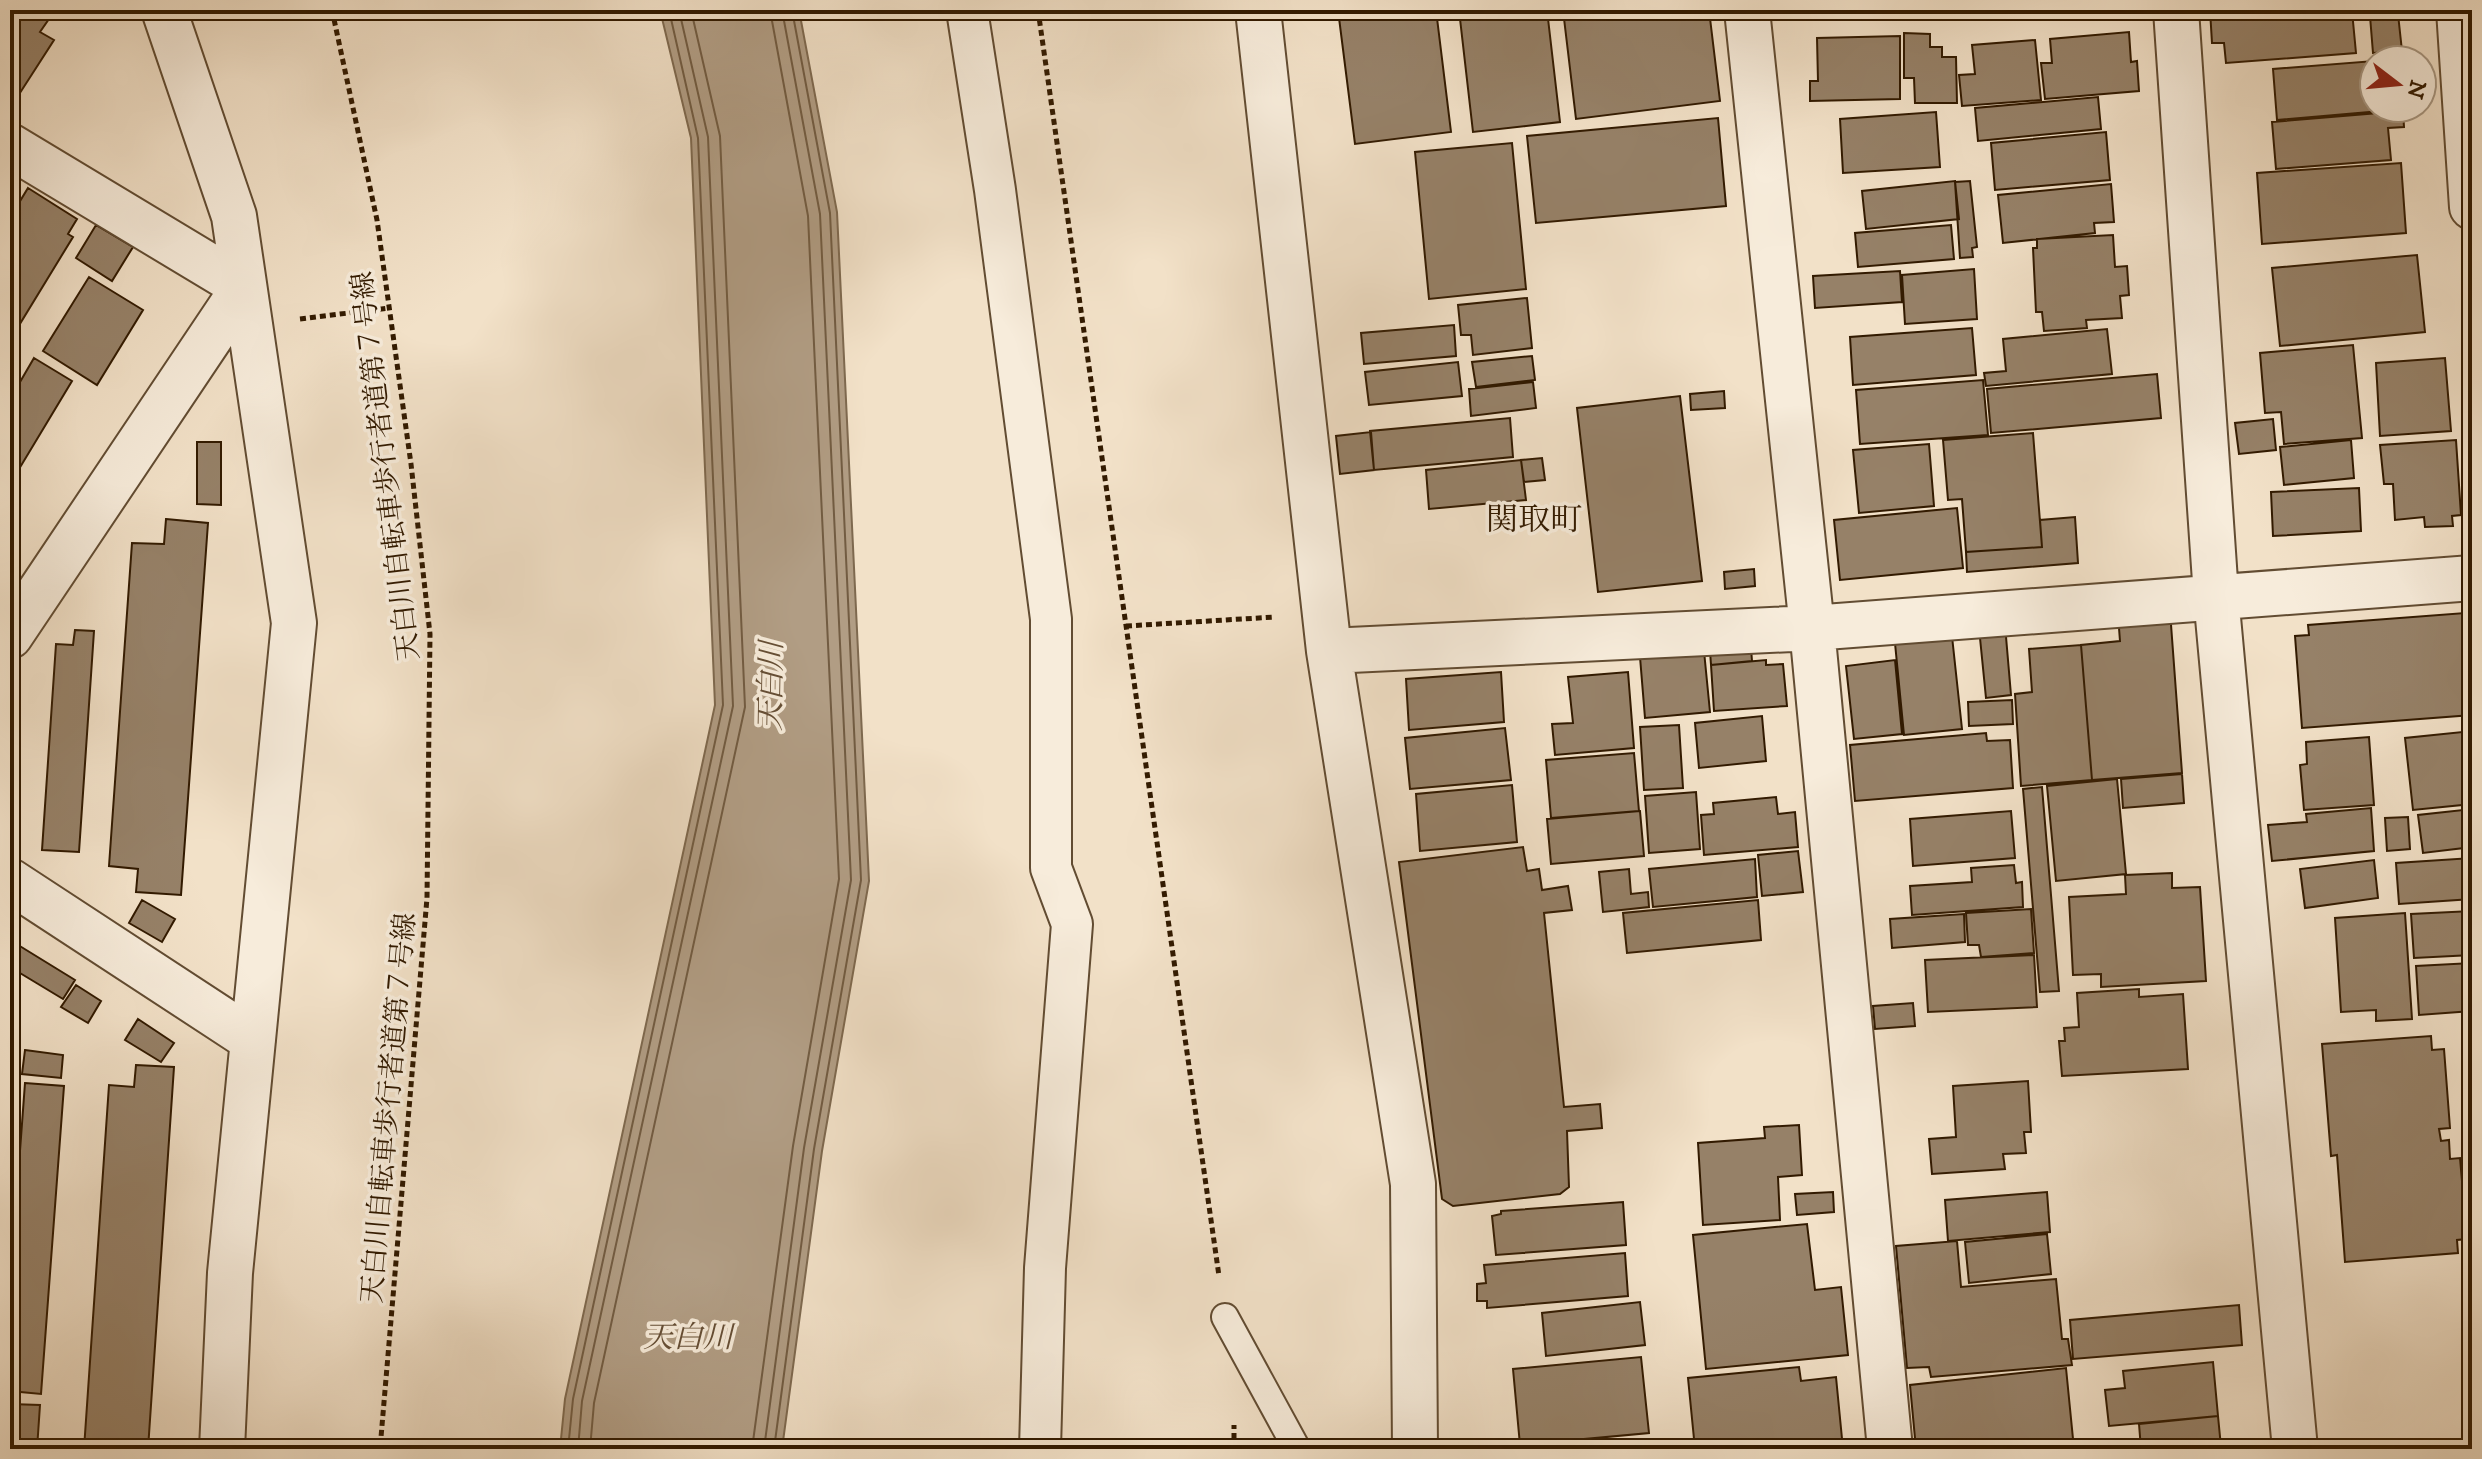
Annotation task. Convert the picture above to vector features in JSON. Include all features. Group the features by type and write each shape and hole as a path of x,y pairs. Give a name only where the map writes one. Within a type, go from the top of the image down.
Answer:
{"street":[{"path":"164,10 234,216 294,623 230,1273 222,1449"},
{"path":"967,10 995,190 1051,619 1051,868 1072,924 1045,1268 1040,1449"},
{"path":"1258,10 1329,651 1413,1184 1415,1449"},
{"path":"1747,10 1812,628 1890,1449"},
{"path":"2176,10 2216,596 2295,1449"},
{"path":"2459,10 2472,207"},
{"path":"10,146 244,287"},
{"path":"10,636 244,287"},
{"path":"1329,651 1812,628 2472,578"},
{"path":"10,881 253,1040"}],"lane":[{"path":"1225,1317 1297,1449"}],"path":[{"name":"天白川自転車歩行者道第７号線","path":"332,10 377,220 413,480 430,634 427,898 380,1449"},
{"path":"1038,10 1225,1317"},
{"path":"293,320 390,308"},
{"path":"1126,626 1296,616 1329,651"},
{"path":"1234,1418 1234,1449"}],"water":[{"name":"天白川","path":"660,10 799,10 837,212 869,881 822,1151 782,1449 560,1449 565,1399 715,705 691,138"}],"building":[{"path":"10,10 42,10 51,16 40,32 54,40 18,96 10,91"},
{"path":"1338,10 1436,10 1451,132 1355,144"},
{"path":"1459,10 1547,10 1560,122 1473,132"},
{"path":"1563,10 1709,10 1720,101 1576,119"},
{"path":"2210,10 2370,10 2352,11 2356,53 2226,63 2224,43 2212,43"},
{"path":"2398,14 2401,44 2372,44 2370,16"},
{"path":"2129,32 2131,62 2137,61 2139,91 2045,99 2041,63 2052,63 2050,39"},
{"path":"1904,33 1930,34 1930,47 1942,47 1942,57 1956,57 1957,103 1915,103 1914,78 1904,78"},
{"path":"1900,36 1900,99 1810,101 1810,81 1818,81 1817,38"},
{"path":"2035,40 2041,100 1962,106 1959,75 1975,74 1972,45"},
{"path":"2358,62 2358,113 2277,120 2273,69"},
{"path":"2098,97 2101,129 1978,141 1975,108"},
{"path":"1936,112 1940,167 1843,173 1840,119"},
{"path":"2358,115 2358,124 2404,124 2404,127 2388,128 2391,160 2276,169 2272,122"},
{"path":"1718,118 1726,206 1536,223 1527,136"},
{"path":"2106,132 2110,180 1995,190 1991,143"},
{"path":"1512,143 1526,289 1429,299 1415,152"},
{"path":"2401,163 2406,233 2262,244 2257,173"},
{"path":"1955,181 1959,219 1866,229 1862,191"},
{"path":"1970,181 1977,247 1972,248 1973,257 1960,258 1955,182"},
{"path":"2111,184 2114,222 2094,223 2095,233 2003,243 1998,195"},
{"path":"28,188 77,219 68,234 73,237 18,327 10,322 10,208 14,211"},
{"path":"96,225 133,247 112,281 76,258"},
{"path":"1951,225 1954,259 1858,267 1855,233"},
{"path":"2113,235 2115,267 2127,266 2129,295 2120,296 2122,318 2086,320 2087,328 2044,331 2042,312 2036,312 2033,248 2037,248 2037,239"},
{"path":"2417,255 2425,332 2280,346 2272,268"},
{"path":"1974,269 1977,319 1905,324 1902,275"},
{"path":"1900,271 1902,302 1815,308 1813,276"},
{"path":"89,277 143,310 97,385 43,351"},
{"path":"1527,298 1532,348 1473,355 1471,335 1461,335 1458,305"},
{"path":"1454,325 1456,356 1364,364 1361,333"},
{"path":"1972,328 1976,375 1853,385 1850,337"},
{"path":"2107,329 2112,374 1986,386 1984,373 2006,371 2003,339"},
{"path":"2353,345 2362,438 2284,444 2281,412 2265,413 2260,353"},
{"path":"1532,356 1535,380 1476,387 1472,362"},
{"path":"34,358 72,381 10,484 10,378 20,382"},
{"path":"2445,358 2451,431 2380,436 2376,363"},
{"path":"1458,362 1462,396 1369,405 1365,372"},
{"path":"2157,374 2161,418 1991,433 1987,389"},
{"path":"1983,380 1988,435 1860,444 1856,390"},
{"path":"1533,382 1536,408 1471,416 1469,389"},
{"path":"1724,391 1725,408 1691,410 1690,394"},
{"path":"1680,396 1702,581 1598,592 1577,408"},
{"path":"1510,418 1513,457 1374,470 1370,431"},
{"path":"2273,419 2276,450 2239,454 2235,423"},
{"path":"1371,432 1374,470 1340,474 1336,436"},
{"path":"2033,433 2042,547 1966,552 1962,499 1948,500 1943,440"},
{"path":"2351,440 2354,478 2284,485 2280,447"},
{"path":"2456,440 2461,515 2452,516 2453,526 2425,527 2424,517 2395,520 2393,484 2384,484 2380,445"},
{"path":"197,442 221,442 221,505 197,504"},
{"path":"1929,444 1934,506 1859,513 1853,450"},
{"path":"1542,458 1545,480 1524,482 1521,460"},
{"path":"1521,460 1526,500 1429,509 1426,470"},
{"path":"2359,488 2361,531 2273,536 2271,492"},
{"path":"1957,508 1963,568 1840,580 1834,520"},
{"path":"2075,517 2078,563 1967,572 1966,552 2042,547 2040,520"},
{"path":"166,519 208,523 181,895 136,892 138,869 109,866 132,543 164,544"},
{"path":"1754,569 1755,586 1725,589 1724,572"},
{"path":"2170,611 2182,773 2092,780 2081,645 2120,641 2118,615"},
{"path":"2465,613 2472,715 2302,728 2295,636 2309,635 2308,625"},
{"path":"2005,625 2011,695 1986,698 1979,628"},
{"path":"1951,627 1962,729 1904,735 1894,633"},
{"path":"75,630 94,631 79,852 42,850 56,644 73,645"},
{"path":"2081,645 2092,780 2021,786 2015,694 2032,692 2029,649"},
{"path":"1751,648 1752,661 1711,665 1710,651"},
{"path":"1704,651 1710,712 1645,718 1640,657"},
{"path":"1766,660 1766,665 1783,664 1787,706 1714,711 1711,665"},
{"path":"1895,660 1902,734 1854,739 1846,666"},
{"path":"1501,672 1504,722 1409,730 1406,679"},
{"path":"1628,672 1634,748 1555,755 1552,724 1573,723 1568,677"},
{"path":"2012,700 2013,724 1969,726 1968,702"},
{"path":"1762,716 1766,761 1699,768 1695,723"},
{"path":"1679,725 1683,788 1644,790 1640,727"},
{"path":"1505,728 1511,780 1410,789 1405,738"},
{"path":"2472,731 2472,804 2413,810 2405,738"},
{"path":"1986,733 1987,741 2010,740 2013,788 1855,801 1850,745"},
{"path":"2369,737 2374,805 2304,810 2300,765 2307,764 2306,742"},
{"path":"1634,753 1639,811 1551,818 1546,760"},
{"path":"2182,774 2184,803 2123,808 2121,779"},
{"path":"2117,779 2126,874 2056,881 2047,786"},
{"path":"1512,785 1517,842 1420,851 1416,794"},
{"path":"2042,787 2059,991 2040,992 2023,789"},
{"path":"1696,792 1700,849 1649,853 1645,796"},
{"path":"1776,797 1778,814 1795,812 1798,847 1704,855 1701,815 1714,814 1713,803"},
{"path":"2371,808 2374,851 2272,861 2268,825 2307,822 2306,814"},
{"path":"2472,809 2472,847 2423,853 2418,815"},
{"path":"1640,811 1644,856 1551,864 1547,819"},
{"path":"2011,811 2015,858 1913,866 1910,819"},
{"path":"2408,817 2410,849 2387,851 2385,818"},
{"path":"1523,847 1527,871 1539,869 1542,890 1568,886 1572,910 1544,913 1564,1107 1600,1104 1602,1128 1567,1131 1569,1187 1560,1194 1453,1206 1442,1199 1399,862"},
{"path":"1798,851 1803,892 1762,896 1758,855"},
{"path":"2472,858 2472,899 2399,904 2396,863"},
{"path":"1755,859 1757,897 1653,907 1649,869"},
{"path":"2374,860 2378,898 2305,908 2300,869"},
{"path":"2014,865 2016,883 2022,882 2023,907 1912,915 1910,886 1972,882 1971,868"},
{"path":"1629,869 1631,894 1648,892 1649,907 1603,912 1599,872"},
{"path":"2172,873 2172,888 2200,887 2206,981 2101,987 2101,974 2073,975 2069,897 2126,894 2125,875"},
{"path":"142,900 175,919 162,942 129,923"},
{"path":"1758,900 1761,940 1627,953 1623,913"},
{"path":"2031,909 2034,953 1981,957 1979,945 1968,945 1966,913"},
{"path":"2472,911 2472,955 2414,958 2411,914"},
{"path":"2405,913 2412,1019 2376,1021 2376,1010 2341,1012 2335,918"},
{"path":"1964,914 1965,942 1892,948 1890,919"},
{"path":"10,940 75,980 63,999 10,967"},
{"path":"2034,955 2037,1007 1928,1012 1925,960"},
{"path":"2472,963 2472,1011 2419,1015 2416,966"},
{"path":"76,985 101,1001 88,1023 61,1007"},
{"path":"2139,989 2139,997 2183,994 2188,1069 2062,1076 2059,1041 2065,1041 2064,1028 2079,1027 2077,993"},
{"path":"1913,1003 1915,1026 1875,1029 1873,1006"},
{"path":"138,1019 174,1043 161,1062 125,1040"},
{"path":"2431,1036 2432,1050 2444,1049 2450,1128 2439,1129 2441,1141 2449,1140 2450,1159 2460,1158 2467,1239 2457,1240 2458,1253 2345,1262 2337,1155 2331,1156 2322,1044"},
{"path":"25,1050 63,1055 61,1078 22,1074"},
{"path":"136,1065 174,1067 148,1449 84,1449 109,1085 134,1087"},
{"path":"2028,1081 2031,1132 2024,1132 2026,1153 2003,1154 2005,1169 1932,1174 1929,1139 1956,1137 1953,1086"},
{"path":"25,1083 64,1086 41,1394 10,1391 10,1286"},
{"path":"1799,1125 1802,1175 1778,1177 1780,1220 1703,1225 1698,1143 1765,1138 1764,1127"},
{"path":"1833,1192 1834,1212 1797,1215 1795,1194"},
{"path":"2047,1192 2050,1232 1948,1241 1945,1200"},
{"path":"1623,1202 1626,1245 1496,1255 1492,1216 1501,1214 1501,1211"},
{"path":"1807,1224 1815,1290 1841,1287 1848,1355 1706,1369 1693,1235"},
{"path":"2047,1234 2051,1274 1969,1283 1965,1242"},
{"path":"1957,1241 1961,1287 2056,1279 2062,1339 2068,1339 2072,1365 1931,1377 1929,1367 1907,1368 1896,1246"},
{"path":"1625,1253 1628,1296 1487,1308 1487,1301 1477,1301 1477,1284 1486,1283 1484,1265"},
{"path":"1640,1302 1645,1345 1546,1356 1542,1313"},
{"path":"2239,1305 2242,1345 2073,1359 2070,1320"},
{"path":"1641,1357 1649,1433 1520,1445 1513,1369"},
{"path":"2213,1362 2218,1416 2109,1426 2105,1390 2125,1388 2123,1371"},
{"path":"1799,1367 1801,1381 1836,1377 1843,1449 1695,1449 1688,1378"},
{"path":"2066,1368 2074,1449 1916,1449 1910,1385"},
{"path":"10,1404 40,1405 37,1449 10,1449"},
{"path":"2218,1416 2221,1447 2239,1445 2240,1449 2141,1449 2139,1424"}],"district":[{"name":"関取町","path":"1534,521"}]}
